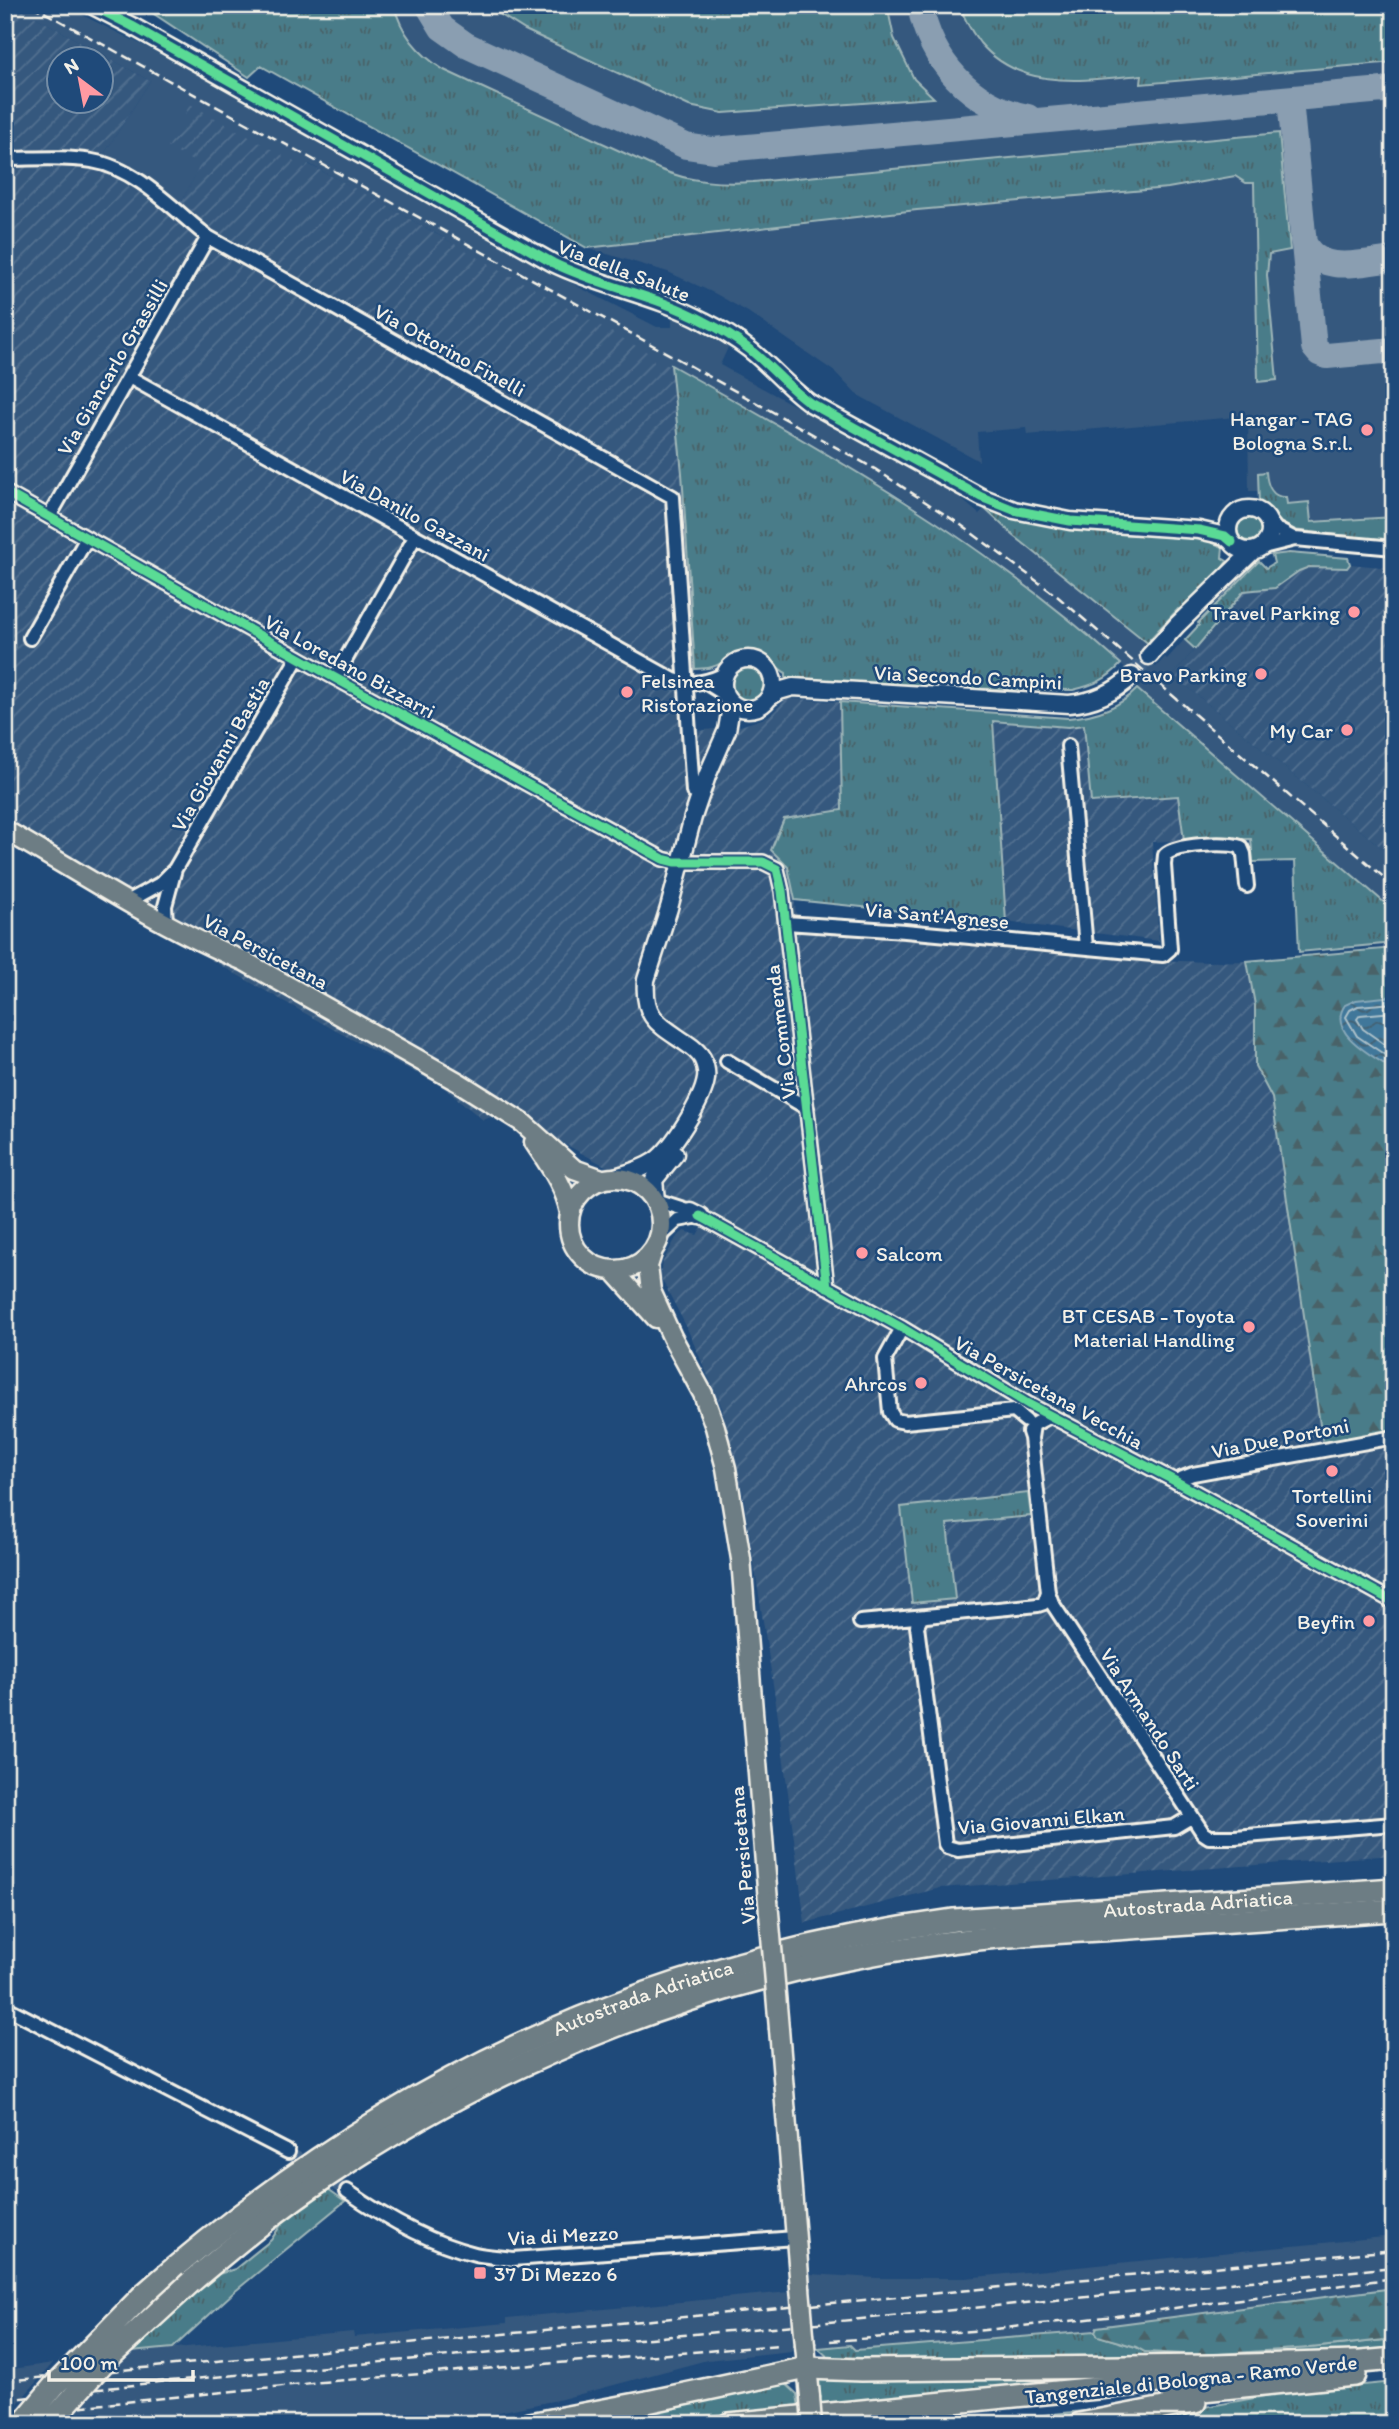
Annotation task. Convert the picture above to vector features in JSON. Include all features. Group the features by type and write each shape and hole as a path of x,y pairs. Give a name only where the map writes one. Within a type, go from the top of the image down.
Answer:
{"highway":[{"name":"Autostrada Adriatica","path":"22,2424 62,2378 144,2295 202,2244 290,2177 395,2108 512,2046 615,2004 677,1982 794,1949 904,1927 954,1920 1394,1889"},
{"name":"Autostrada Adriatica","path":"49,2424 103,2364 191,2282 253,2230 327,2176 441,2107 585,2038 703,1995 827,1963 964,1940 1394,1910"},
{"name":"Tangenziale di Bologna - Ramo Verde","path":"729,2424 811,2413 1394,2359"},
{"path":"530,2424 807,2368 861,2370 1214,2367 1354,2362"},
{"name":"Tangenziale di Bologna - Ramo Verde","path":"859,2424 1394,2372"},
{"path":"1080,2424 1338,2377"}],"main road":[{"name":"Via Persicetana","path":"5,830 166,923 212,948 244,961 458,1082 537,1134 574,1169 609,1178"},
{"name":"Via Persicetana","path":"505,1112 533,1142 551,1167 567,1199 570,1213"},
{"path":"609,1178 638,1183 656,1200 661,1218 657,1243 636,1265 613,1270 599,1267 580,1255 570,1235 570,1213 585,1188 609,1178"},
{"name":"Via Persicetana","path":"657,1243 648,1266 648,1278 655,1301 703,1394 715,1427 734,1509 741,1559 811,2413"},
{"name":"Via Persicetana","path":"613,1270 672,1337"}],"street":[{"name":"Via della Salute","path":"91,5 553,263 601,283 663,302 704,320 751,351 786,385 810,403 998,505 1047,519 1199,530 1225,536 1246,547"},
{"name":"Via Ottorino Finelli","path":"5,159 80,159 111,167 157,192 208,237 673,497 684,682"},
{"name":"Via Giancarlo Grassilli","path":"49,517 208,237"},
{"name":"Via Danilo Gazzani","path":"129,377 674,680 684,682"},
{"name":"Via Loredano Bizzarri","path":"5,492 663,859 681,861"},
{"path":"1295,539 1276,529 1261,511 1248,508 1237,512 1230,521 1228,532 1246,547 1295,539 1394,548"},
{"name":"Via della Salute","path":"1199,530 1230,521"},
{"path":"1149,656 1230,571 1246,547 1270,536 1270,522"},
{"path":"335,678 415,537"},
{"path":"30,638 87,538"},
{"name":"Via Giovanni Bastia","path":"129,901 160,884 175,869 298,657"},
{"path":"693,792 684,682 705,682 726,673 735,663 749,659 757,661 780,681 793,687"},
{"path":"727,730 737,717 765,703 770,697 773,683 769,670"},
{"path":"609,1178 638,1171 665,1152 693,1111 706,1079 700,1055 659,1026 650,1013 646,1002 646,980 669,908 693,817 727,730 730,713 724,685 726,673"},
{"name":"Via Secondo Campini","path":"770,697 793,687 1069,704 1105,695 1132,676"},
{"path":"705,682 739,707 751,709"},
{"path":"1069,746 1086,947"},
{"name":"Via Sant'Agnese","path":"786,923 1156,954 1167,953 1170,949 1164,860 1171,849 1232,845 1241,847 1247,886"},
{"name":"Via Commenda","path":"681,861 770,864 780,877 827,1287"},
{"name":"Via Giovanni Bastia","path":"166,923 165,906 175,869"},
{"path":"656,1200 654,1180 681,1148 705,1106 716,1080 714,1061 705,1046 672,1025 662,1016 657,1004 654,986 669,908"},
{"name":"Via Commenda","path":"727,1061 807,1108"},
{"name":"Via Persicetana Vecchia","path":"656,1200 695,1214 902,1328 1049,1416 1175,1481 1394,1602"},
{"path":"657,1243 678,1220 695,1214"},
{"path":"902,1328 885,1359 890,1412 895,1420 905,1422 1014,1411 1026,1421"},
{"name":"Via Armando Sarti","path":"1028,1404 1026,1421 1031,1438 1048,1592 1055,1608 1203,1833 1209,1837 1394,1824"},
{"path":"1031,1438 1033,1425 1049,1416"},
{"name":"Via Due Portoni","path":"1175,1481 1193,1474 1394,1437"},
{"path":"860,1622 1038,1605 1044,1603 1048,1592"},
{"path":"888,1619 913,1622 917,1626 926,1616"},
{"name":"Via Giovanni Elkan","path":"917,1626 947,1847 958,1850 1174,1827 1191,1817"},
{"path":"5,2007 288,2152"},
{"name":"Via di Mezzo","path":"347,2191 370,2207 442,2242 474,2254 513,2259 795,2238"}],"shaded area":[{"path":"5,5 14,5 87,46 46,46 46,116 116,116 116,62 150,81 104,154 130,164 181,203 200,165 168,148 190,104 305,168 308,164 360,191 654,356 654,365 671,365 682,473 697,731 740,726 762,719 787,698 840,702 842,810 784,819 782,859 791,877 799,933 837,931 1127,959 1247,961 1255,1005 1255,1066 1272,1098 1323,1444 1394,1433 1394,1855 940,1888 805,1923 778,1716 743,1494 722,1408 686,1326 661,1278 663,1261 676,1238 684,1231 697,1235 706,1220 505,1112 483,1120 443,1087 338,1032 5,843"},
{"path":"14,5 62,5 202,75 532,263 657,327 672,327 672,315 730,343 720,365 954,493 979,514 984,509 1150,645 1142,655 1156,667 1184,640 1195,649 1173,675 1394,858 1394,911 1144,696 1137,689 1145,681 1131,668 1128,671 976,548 900,497 798,436 671,365 654,365 437,234 309,164 305,168 201,164 181,203 130,164 104,154 150,81 116,62 116,46 87,46"},
{"path":"149,5 1394,5 1394,534 1311,527 1261,491 1249,491 1248,416 1027,435 1026,428 977,432 979,461 856,394 835,372 748,312 716,294 668,272 587,248 261,66 249,77 148,10"},
{"path":"1350,564 1391,568 1394,595 1394,858 1173,675 1244,591 1275,588 1309,567 1346,568"},
{"path":"993,720 1068,727 1084,725 1091,802 1178,796 1184,840 1152,842 1159,941 1006,922"},
{"path":"1394,2236 1394,2288 1097,2327 1095,2331 855,2350 849,2345 818,2348 815,2344 810,2274 877,2278 965,2278"},
{"path":"789,2292 794,2346 792,2351 707,2360 562,2399 441,2424 64,2424 131,2352 353,2332 354,2337 507,2323 507,2318"},
{"path":"53,2363 5,2418 5,2370"}],"green space":[{"path":"149,5 394,5 401,25 413,43 427,58 444,70 659,169 705,181 753,182 1279,133 1290,250 1269,254 1267,275 1277,380 1258,382 1254,183 1246,183 1235,176 1168,188 917,210 587,248 261,66 249,77 148,10"},
{"path":"485,5 887,5 894,38 914,79 934,98 723,113 689,106 525,30"},
{"path":"960,5 1394,5 1394,62 1141,84 1142,75 1055,79 1035,76 997,59 980,43"},
{"path":"671,365 847,466 961,539 1016,578 1121,664 1099,681 1073,690 924,688 799,680 786,678 786,673 766,657 750,651 737,652 719,665 695,669 682,473"},
{"path":"1266,472 1271,490 1281,497 1286,497 1287,504 1309,502 1311,522 1394,517 1394,541 1283,529 1259,504 1258,473"},
{"path":"986,507 1011,517 1067,529 1127,535 1213,538 1213,543 1223,547 1222,558 1227,561 1218,575 1182,610 1178,609 1150,639 1150,645 1013,535 985,509"},
{"path":"1249,517 1257,521 1261,529 1257,537 1249,541 1241,537 1237,529 1241,521"},
{"path":"1289,553 1348,558 1350,564 1347,568 1309,567 1275,588 1244,591 1195,649 1185,640 1198,623 1259,561 1266,568 1274,563 1272,555"},
{"path":"748,668 760,673 765,685 760,697 748,702 736,697 731,685 736,673"},
{"path":"1137,689 1394,911 1394,943 1299,952 1295,861 1253,862 1251,839 1184,840 1178,796 1091,802 1084,725 1068,727 993,721 1006,922 795,900 788,867 771,850 784,819 842,810 840,702 1068,718 1105,710"},
{"path":"1394,948 1394,1433 1323,1445 1272,1098 1255,1066 1255,1005 1247,961"},
{"path":"1028,1493 1031,1516 947,1524 955,1599 912,1603 901,1507"},
{"path":"328,2189 345,2201 233,2293 173,2348 131,2352 215,2275 235,2269 271,2240 284,2220"},
{"path":"1394,2288 1394,2339 1203,2355 1145,2352 1098,2336 1095,2331 1097,2327"},
{"path":"1095,2331 1099,2336 1145,2352 1310,2348 1394,2339 1394,2349 1280,2358 831,2360 818,2348 850,2345 855,2350"},
{"path":"1118,2376 820,2405 818,2377"},
{"path":"784,2382 797,2394 799,2407 621,2424 547,2424"},
{"path":"1394,2382 1394,2424 1113,2424 1281,2393"},
{"path":"1134,2406 1051,2424 952,2424"}],"water":[{"path":"1394,996 1394,1070 1355,1043 1342,1025 1341,1015 1345,1005 1356,1000"}],"taxiway":[{"path":"428,5 442,28 466,45 686,146 713,150 1394,89"},
{"path":"920,5 933,45 956,78 988,103 1028,117"},
{"path":"1290,100 1314,347 1327,356 1394,350"},
{"path":"1303,240 1309,252 1330,263 1355,264 1394,259"}],"tunnel":[{"path":"1132,676 1149,656"},
{"path":"288,2152 347,2191"}],"railway":[{"path":"31,5 875,469 961,525 1057,596 1394,886"},
{"path":"5,2381 1394,2250"},
{"path":"5,2400 159,2382 851,2320 1394,2267"},
{"path":"830,2341 985,2330 1116,2316 1394,2278"},
{"path":"5,2414 322,2382 780,2345"}],"cycle path":[{"path":"91,5 553,263 591,279 667,304 716,327 749,349 810,403 981,497 1014,510 1070,521 1199,530 1225,536 1232,542"},
{"path":"5,492 663,859 675,862 763,862 777,869 782,891 827,1287"},
{"path":"700,1216 902,1328 1028,1404 1175,1481 1394,1602"}],"place":[{"name":"Hangar - TAG Bologna S.r.l.","path":"1367,430"},
{"name":"Travel Parking","path":"1354,612"},
{"name":"Bravo Parking","path":"1261,674"},
{"name":"Felsinea Ristorazione","path":"627,692"},
{"name":"My Car","path":"1347,730"},
{"name":"Salcom","path":"862,1253"},
{"name":"BT CESAB - Toyota Material Handling","path":"1249,1327"},
{"name":"Ahrcos","path":"921,1383"},
{"name":"Tortellini Soverini","path":"1332,1471"},
{"name":"Beyfin","path":"1369,1621"},
{"name":"37 Di Mezzo 6","path":"480,2273"}]}
